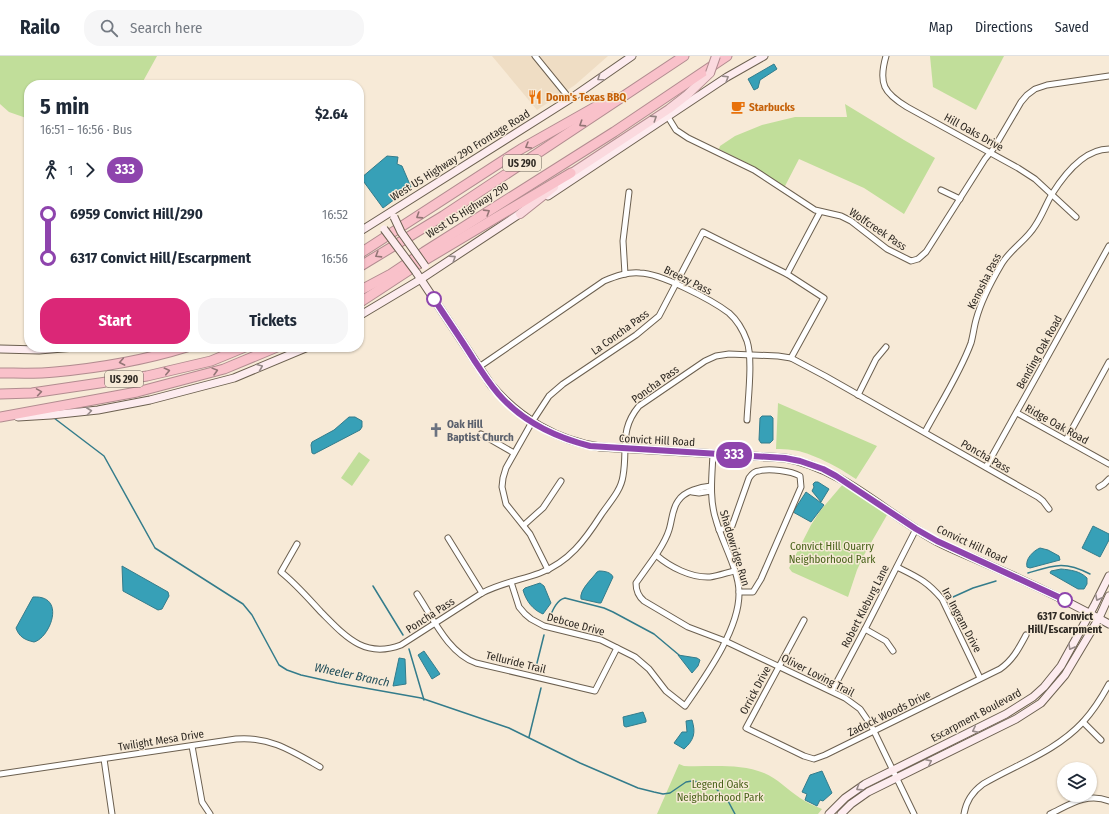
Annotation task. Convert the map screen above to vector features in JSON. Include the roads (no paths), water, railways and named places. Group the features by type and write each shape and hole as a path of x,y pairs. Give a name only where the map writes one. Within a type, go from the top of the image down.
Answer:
{"highway":[{"name":"US 290","path":"364,251 521,150 684,56"},
{"name":"West US Highway 290","path":"364,264 443,216 684,56"},
{"name":"West US Highway 290","path":"364,288 391,274 614,132 728,56"},
{"path":"364,300 571,173"},
{"path":"423,264 471,222"},
{"name":"US 290","path":"0,373 54,372 86,368 171,352"},
{"name":"US 290","path":"0,394 32,393 147,376 210,361 232,352"},
{"path":"0,417 63,407 137,392 224,369 265,352"}],"main road":[{"name":"West US Highway 290 Frontage Road","path":"364,229 570,99 632,56"},
{"path":"520,214 571,173 687,95 710,73 716,56"},
{"path":"364,313 440,267 727,77 764,56"},
{"path":"398,208 394,217 401,232 423,264 429,267 440,267"},
{"name":"Convict Hill Road","path":"378,220 416,272 479,367 502,398 532,422 550,432 578,443 595,447 785,458 812,464 836,476 916,529 937,541 1055,595 1109,624"},
{"path":"0,349 24,350"},
{"path":"0,417 51,415 98,410 150,400 234,378 296,352"},
{"name":"Escarpment Boulevard","path":"829,814 845,798 856,790 893,770 988,724 1020,707 1034,697 1049,682 1061,666 1109,576"},
{"name":"Escarpment Boulevard","path":"841,814 851,804 868,792 1029,712 1041,703 1056,688 1068,670 1099,618 1109,596"},
{"path":"1049,682 1056,688"},
{"path":"988,724 992,731"}],"street":[{"path":"535,56 570,99"},
{"name":"Hill Oaks Drive","path":"886,56 883,80 884,86 889,94 907,107 1018,168 1035,179 1076,217"},
{"name":"Wolfcreek Pass","path":"668,117 673,126 681,134 754,170 791,195 820,212 841,216 851,221 887,249 911,261 918,259 926,252 985,159 994,148 1021,102 1027,95 1036,89 1048,85 1109,76"},
{"name":"Kenosha Pass","path":"925,432 965,356 971,342 981,304 1001,264 1008,254 1035,227 1052,194 1077,163 1096,151 1109,149"},
{"path":"941,190 960,199"},
{"path":"625,274 622,240 629,192"},
{"path":"787,274 820,212"},
{"name":"La Concha Pass","path":"548,570 533,538 524,525 508,508 502,491 504,472 532,422 549,396 563,384 654,322 659,316 703,232 787,274 824,298 791,358"},
{"name":"Bending Oak Road","path":"986,467 1109,246"},
{"name":"Breezy Pass","path":"479,367 604,281 625,274 640,273 654,275 677,284 714,303 729,313 741,327 750,354 747,420"},
{"path":"858,395 876,359 886,347"},
{"name":"Poncha Pass","path":"296,544 281,572 298,587 351,641 364,647 382,649 397,646 406,642 482,593 548,570 564,560 578,548 618,490 623,477 627,426 631,415 639,406 705,361 716,356 729,354 750,354 791,358 925,432 1038,497 1049,509"},
{"path":"1066,440 1109,362"},
{"name":"Ridge Oak Road","path":"1017,413 1109,464"},
{"path":"481,434 514,453"},
{"name":"Shadowridge Run","path":"685,706 706,675 725,641 737,613 739,592 734,571 712,508 711,489 713,454"},
{"path":"719,530 732,526 749,478 754,472 777,471 793,473 800,476 801,487 761,579 753,592 739,592"},
{"path":"1099,487 1109,479"},
{"path":"524,525 543,508 561,481"},
{"name":"Oliver Loving Trail","path":"711,489 702,488 683,495 678,501 667,536 656,555 636,583 639,598 688,627 725,641 832,691 856,706 867,718 874,731 914,814"},
{"name":"Robert Kleburg Lane","path":"832,691 916,529"},
{"path":"448,538 482,593"},
{"path":"656,555 674,568 699,576 709,577 734,571"},
{"name":"Ira Ingram Drive","path":"897,566 922,579 942,599 980,678"},
{"name":"Debcoe Drive","path":"511,582 519,607 531,620 544,626 594,638 617,648 640,661 649,669 666,691 685,706"},
{"name":"Telluride Trail","path":"417,594 453,648 461,656 471,661 595,691 617,648"},
{"name":"Orrick Drive","path":"746,728 804,620"},
{"path":"865,629 886,641 893,651"},
{"name":"Zadock Woods Drive","path":"746,728 804,756 814,759 1000,669 1008,663 1015,654 1026,635"},
{"path":"964,814 969,798 976,789 1045,752 1064,739 1083,722 1098,703 1109,684"},
{"path":"1083,722 1101,740"},
{"name":"Twilight Mesa Drive","path":"0,774 242,739 263,740 280,745 320,767"},
{"path":"192,746 202,802 210,814"},
{"path":"104,759 112,814"},
{"path":"1050,814 1085,798 1109,801"}],"water":[{"path":"774,64 777,69 760,80 758,88 754,90 748,79"},
{"path":"387,156 398,157 397,164 402,166 411,187 383,208 364,182 364,175"},
{"path":"762,416 771,416 773,418 773,440 770,443 761,443 759,440 760,418"},
{"path":"349,417 355,417 362,421 362,427 360,430 314,454 312,453 312,442 334,430"},
{"path":"818,482 829,489 821,502 812,491 814,487 813,484"},
{"path":"806,492 824,505 811,522 793,512"},
{"path":"1093,526 1109,534 1109,540 1100,557 1082,548"},
{"path":"1040,548 1048,550 1059,556 1060,560 1030,568 1027,567 1027,561 1030,556"},
{"path":"122,566 168,592 169,596 162,609 158,610 123,591"},
{"path":"1061,569 1078,572 1087,578 1087,584 1084,589 1078,589 1050,573 1051,571"},
{"path":"599,571 609,573 613,577 601,603 581,599 584,588"},
{"path":"540,583 544,586 551,603 543,614 530,605 523,590"},
{"path":"33,597 43,598 50,603 52,609 50,625 40,639 34,642 23,638 16,628"},
{"path":"424,651 440,674 432,679 418,655"},
{"path":"678,655 697,658 700,660 698,666 692,673"},
{"path":"399,658 405,659 406,684 393,686"},
{"path":"643,712 646,722 626,727 624,726 623,717"},
{"path":"692,720 694,733 692,739 684,749 674,743 682,732 687,732 686,721"},
{"path":"822,771 832,793 823,801 820,800 817,806 805,800 807,794 802,792 810,775"}],"waterway":[{"name":"Wheeler Branch","path":"54,418 104,456 155,548 243,604 252,615 279,665 287,670 301,675 337,683 421,698 509,728 580,763 638,788 663,794 670,793 686,782 692,781 706,783 715,788 727,799 735,814"},
{"path":"1028,573 1053,566 1066,566 1073,567 1090,574"},
{"path":"953,597 973,588 996,581"},
{"path":"373,586 403,635"},
{"path":"549,619 559,601 565,598 604,608 654,634 679,655"},
{"path":"536,667 544,635"},
{"path":"409,649 424,700"},
{"path":"529,737 541,688"}],"place":[{"name":"Donn's Texas BBQ","path":"535,97"},
{"name":"Starbucks","path":"738,107"},
{"name":"Oak Hill Baptist Church","path":"436,430"},
{"name":"6317 Convict Hill/Escarpment","path":"1065,600"}],"park label":[{"name":"Convict Hill Quarry Neighborhood Park","path":"832,552"},
{"name":"Legend Oaks Neighborhood Park","path":"720,790"}]}
